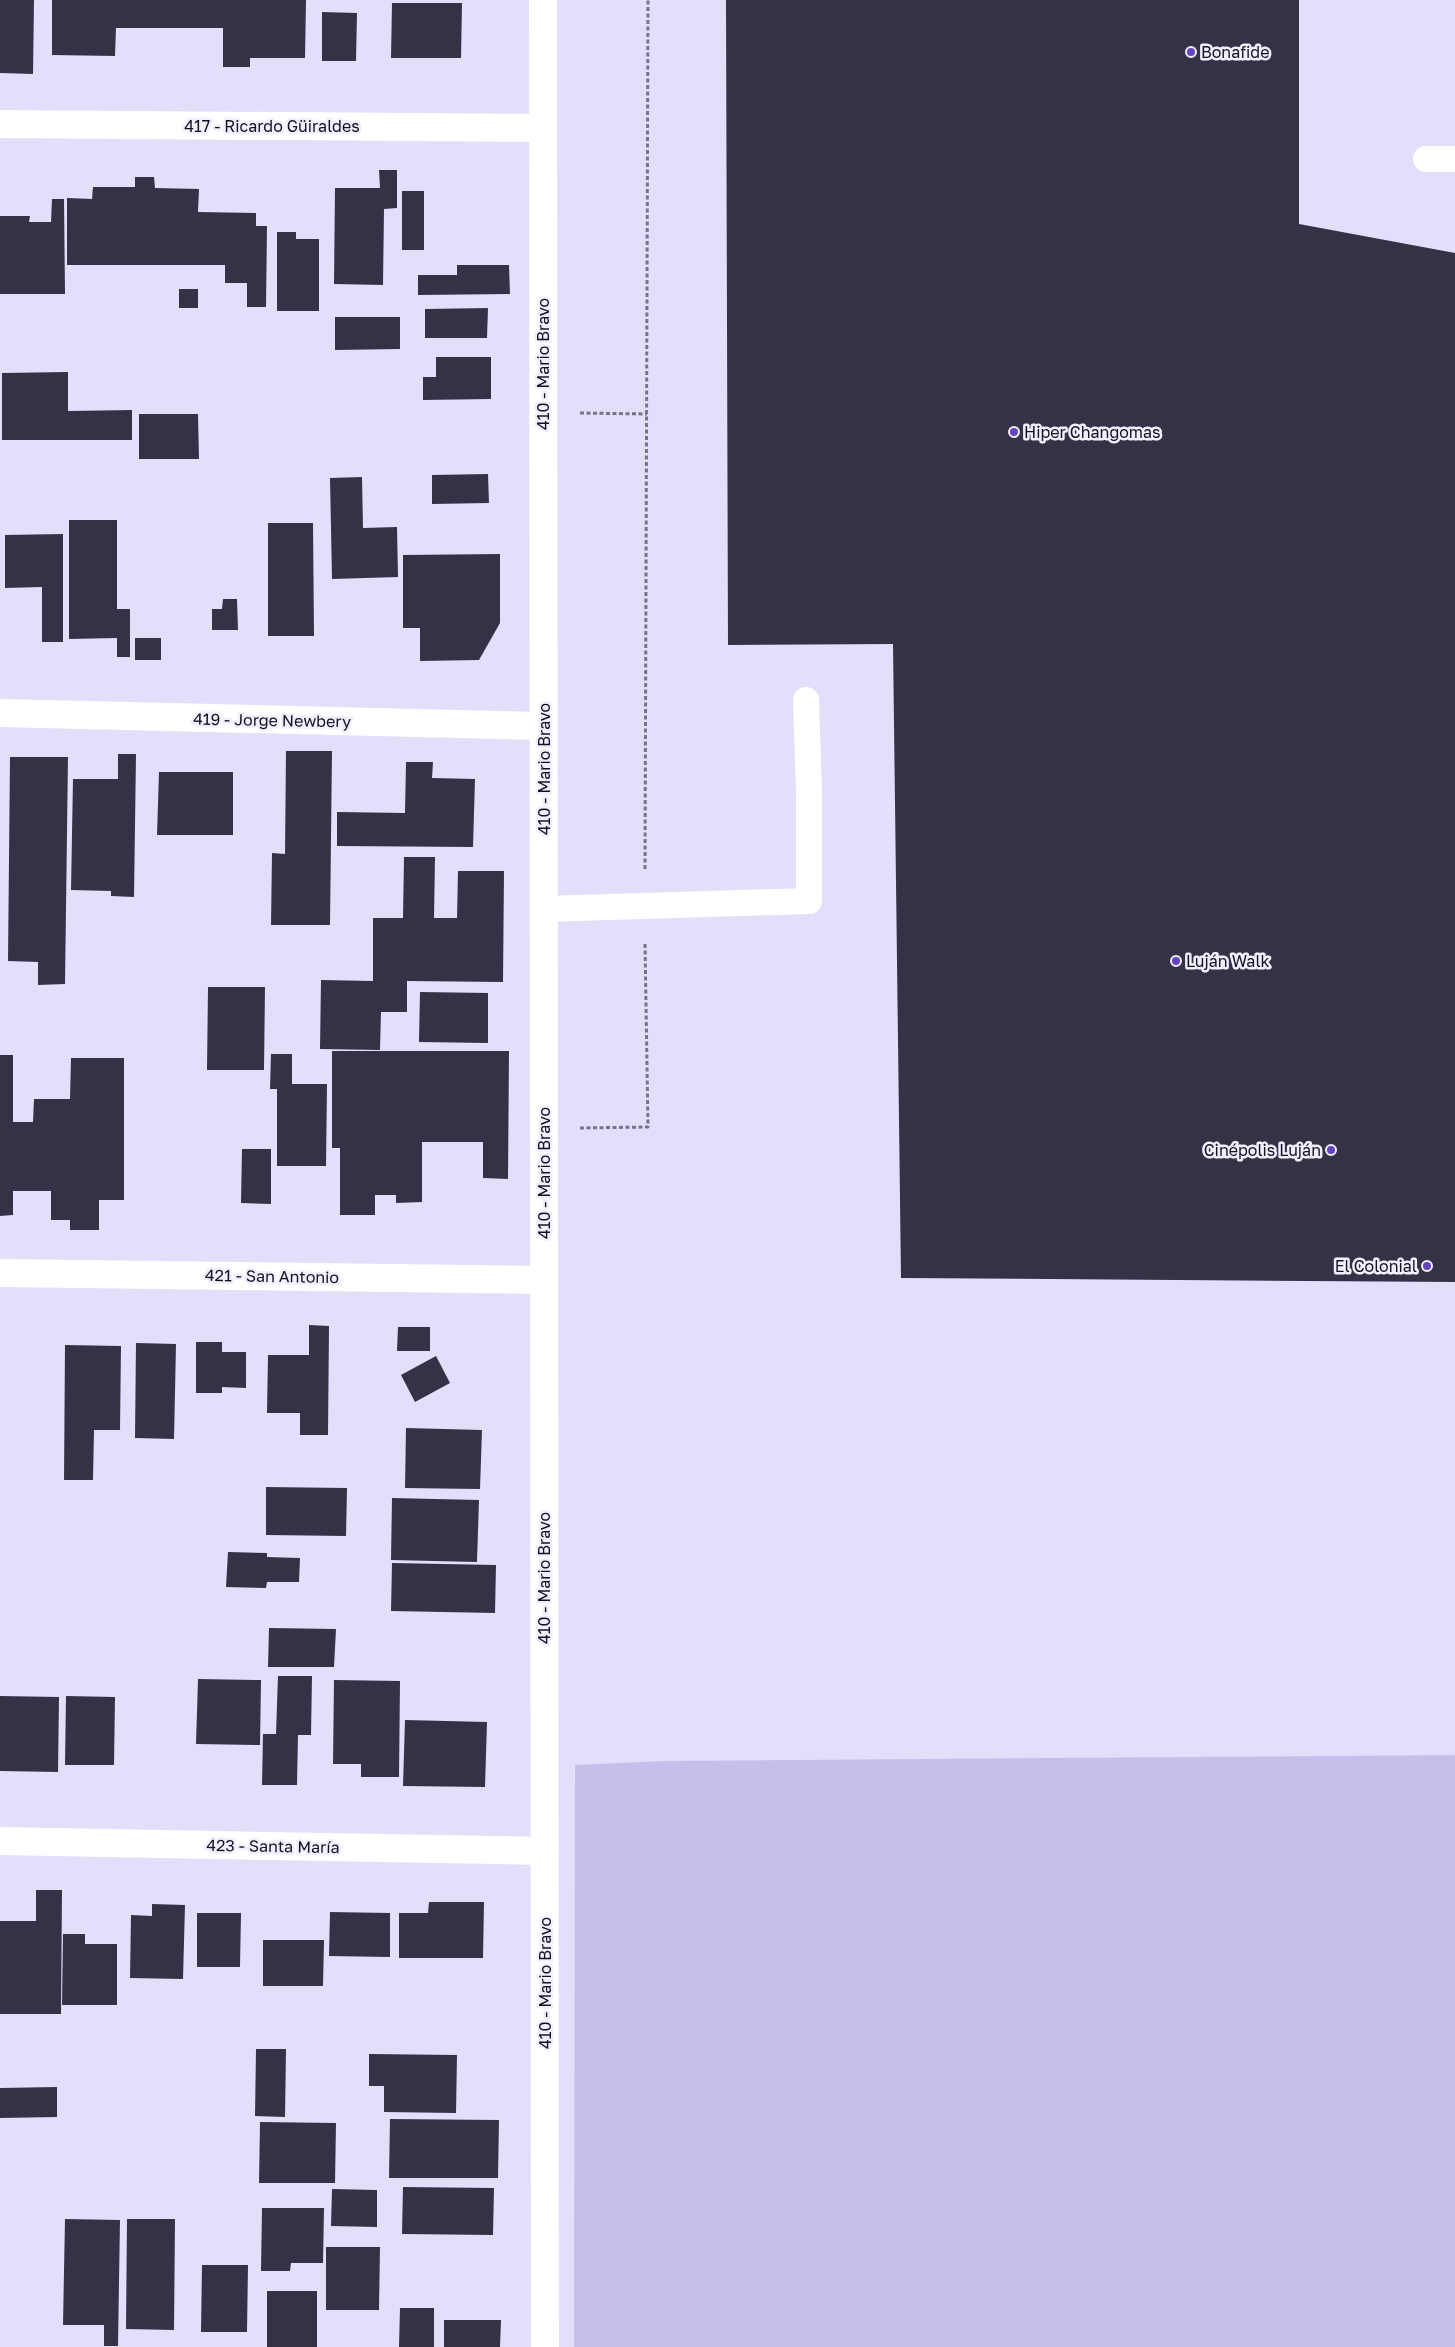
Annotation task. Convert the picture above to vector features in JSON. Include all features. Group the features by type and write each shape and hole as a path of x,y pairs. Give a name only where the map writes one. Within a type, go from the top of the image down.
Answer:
{"street":[{"name":"410 - Mario Bravo","path":"542,0 545,2347"},
{"name":"417 - Ricardo Güiraldes","path":"0,124 543,128"},
{"name":"419 - Jorge Newbery","path":"0,713 543,726"},
{"name":"421 - San Antonio","path":"0,1273 544,1280"},
{"name":"423 - Santa María","path":"0,1841 545,1851"}],"lane":[{"path":"1426,160 1455,159"},
{"path":"544,909 809,901 809,792 806,700"}],"path":[{"path":"544,1129 648,1126 644,905 648,0"},
{"path":"543,413 647,414"}],"shaded area":[{"path":"1455,1755 1455,2347 574,2347 575,1765 664,1761"}],"building":[{"path":"0,0 34,0 33,74 0,73"},
{"path":"52,0 306,0 305,58 250,58 250,67 223,67 223,28 116,28 115,56 52,55"},
{"path":"726,0 1299,0 1299,224 1455,253 1455,1282 901,1278 893,644 728,645"},
{"path":"392,3 462,3 461,58 391,58"},
{"path":"322,12 357,13 356,61 322,61"},
{"path":"379,170 397,170 397,208 384,209 383,285 334,284 335,188 380,188"},
{"path":"135,177 154,177 155,188 199,189 198,212 256,213 256,226 267,226 266,307 247,307 247,283 225,283 225,265 67,265 67,198 92,199 93,187 135,187"},
{"path":"402,191 424,191 424,250 402,250"},
{"path":"52,199 64,199 65,294 0,294 0,216 30,216 29,222 51,222"},
{"path":"277,232 296,232 296,239 319,239 319,311 277,311"},
{"path":"457,265 509,265 510,294 418,295 418,275 457,275"},
{"path":"179,289 198,289 198,308 179,308"},
{"path":"488,308 487,338 425,338 425,309"},
{"path":"335,317 400,317 400,349 335,350"},
{"path":"436,357 491,357 491,399 423,400 423,377 436,377"},
{"path":"68,372 68,411 132,410 132,440 2,440 2,373"},
{"path":"139,414 198,414 199,459 139,459"},
{"path":"488,474 489,503 432,504 432,475"},
{"path":"362,477 363,528 397,527 398,577 332,579 330,478"},
{"path":"69,520 117,520 117,609 130,609 130,657 117,657 117,638 69,639"},
{"path":"268,523 313,523 314,636 268,636"},
{"path":"63,534 63,642 42,642 42,587 5,588 5,535"},
{"path":"500,554 500,623 479,660 420,661 420,628 403,628 403,555"},
{"path":"223,599 237,599 238,630 212,630 212,609 222,609"},
{"path":"135,638 161,638 161,660 135,660"},
{"path":"286,751 332,751 330,925 271,925 272,853 285,854"},
{"path":"118,754 136,754 134,897 111,896 111,891 71,890 73,779 118,779"},
{"path":"10,757 68,757 65,984 38,985 38,962 8,961"},
{"path":"406,762 433,762 432,778 475,779 473,847 337,846 337,812 405,813"},
{"path":"159,772 233,772 233,835 157,835"},
{"path":"404,857 435,857 434,918 457,918 458,871 504,871 503,982 407,981 407,1012 381,1012 380,1050 320,1049 321,980 373,981 373,918 403,918"},
{"path":"208,987 265,987 264,1070 207,1070"},
{"path":"420,992 488,993 488,1043 419,1042"},
{"path":"332,1051 509,1051 508,1179 483,1178 483,1142 422,1142 422,1202 396,1203 396,1195 375,1195 375,1215 340,1215 340,1148 332,1148"},
{"path":"271,1054 292,1054 292,1084 327,1084 326,1166 277,1166 277,1089 270,1089"},
{"path":"0,1055 13,1055 13,1122 33,1122 34,1099 70,1099 71,1058 124,1058 124,1200 99,1200 99,1230 70,1230 70,1220 51,1220 51,1191 13,1191 13,1215 0,1216"},
{"path":"242,1149 271,1149 271,1204 241,1203"},
{"path":"309,1325 329,1326 328,1435 300,1435 300,1413 267,1413 268,1355 309,1355"},
{"path":"398,1327 430,1327 430,1351 397,1351"},
{"path":"196,1342 222,1342 222,1352 246,1352 246,1388 222,1387 222,1393 196,1393"},
{"path":"136,1343 176,1344 174,1439 135,1438"},
{"path":"65,1345 121,1346 120,1430 94,1430 93,1480 64,1480"},
{"path":"436,1356 450,1383 415,1402 401,1375"},
{"path":"406,1428 482,1430 480,1489 405,1488"},
{"path":"266,1487 347,1488 346,1536 266,1535"},
{"path":"392,1498 479,1500 477,1562 391,1560"},
{"path":"228,1552 267,1553 267,1557 300,1558 299,1582 267,1582 266,1588 226,1587"},
{"path":"392,1563 496,1565 495,1613 391,1611"},
{"path":"269,1628 336,1629 334,1667 268,1667"},
{"path":"278,1676 312,1676 311,1735 298,1735 297,1785 262,1785 263,1734 276,1734"},
{"path":"198,1679 261,1680 260,1745 196,1744"},
{"path":"334,1680 400,1681 399,1777 361,1777 361,1764 333,1764"},
{"path":"0,1696 59,1697 58,1772 0,1771"},
{"path":"66,1696 115,1697 114,1765 65,1765"},
{"path":"405,1720 487,1722 485,1787 403,1786"},
{"path":"36,1890 62,1890 61,2014 0,2014 0,1921 36,1921"},
{"path":"429,1902 484,1902 483,1958 399,1958 399,1913 428,1913"},
{"path":"152,1904 185,1905 183,1979 130,1978 131,1915 152,1916"},
{"path":"330,1912 390,1913 390,1957 329,1956"},
{"path":"197,1913 241,1913 240,1967 197,1967"},
{"path":"63,1934 85,1934 85,1944 117,1944 117,2005 62,2005"},
{"path":"263,1940 324,1940 323,1986 263,1986"},
{"path":"256,2049 286,2049 285,2117 255,2116"},
{"path":"369,2054 457,2055 456,2113 384,2112 384,2086 369,2086"},
{"path":"57,2087 57,2117 0,2118 0,2088"},
{"path":"390,2119 499,2120 498,2178 389,2178"},
{"path":"260,2122 336,2123 335,2183 259,2183"},
{"path":"403,2187 494,2188 493,2235 402,2234"},
{"path":"332,2189 377,2190 377,2227 331,2226"},
{"path":"262,2208 324,2208 323,2263 291,2263 290,2271 261,2271"},
{"path":"65,2219 120,2220 118,2346 104,2346 104,2325 63,2325"},
{"path":"127,2219 175,2219 174,2330 126,2329"},
{"path":"326,2247 380,2247 379,2310 326,2310"},
{"path":"202,2265 248,2265 247,2332 201,2332"},
{"path":"267,2291 317,2291 317,2347 267,2347"},
{"path":"400,2308 434,2308 434,2347 399,2347"},
{"path":"444,2320 501,2320 500,2347 444,2347"}],"place":[{"name":"Bonafide","path":"1191,52"},
{"name":"Hiper Changomas","path":"1014,432"},
{"name":"Luján Walk","path":"1176,961"},
{"name":"Cinépolis Luján","path":"1331,1150"},
{"name":"El Colonial","path":"1427,1266"}]}
